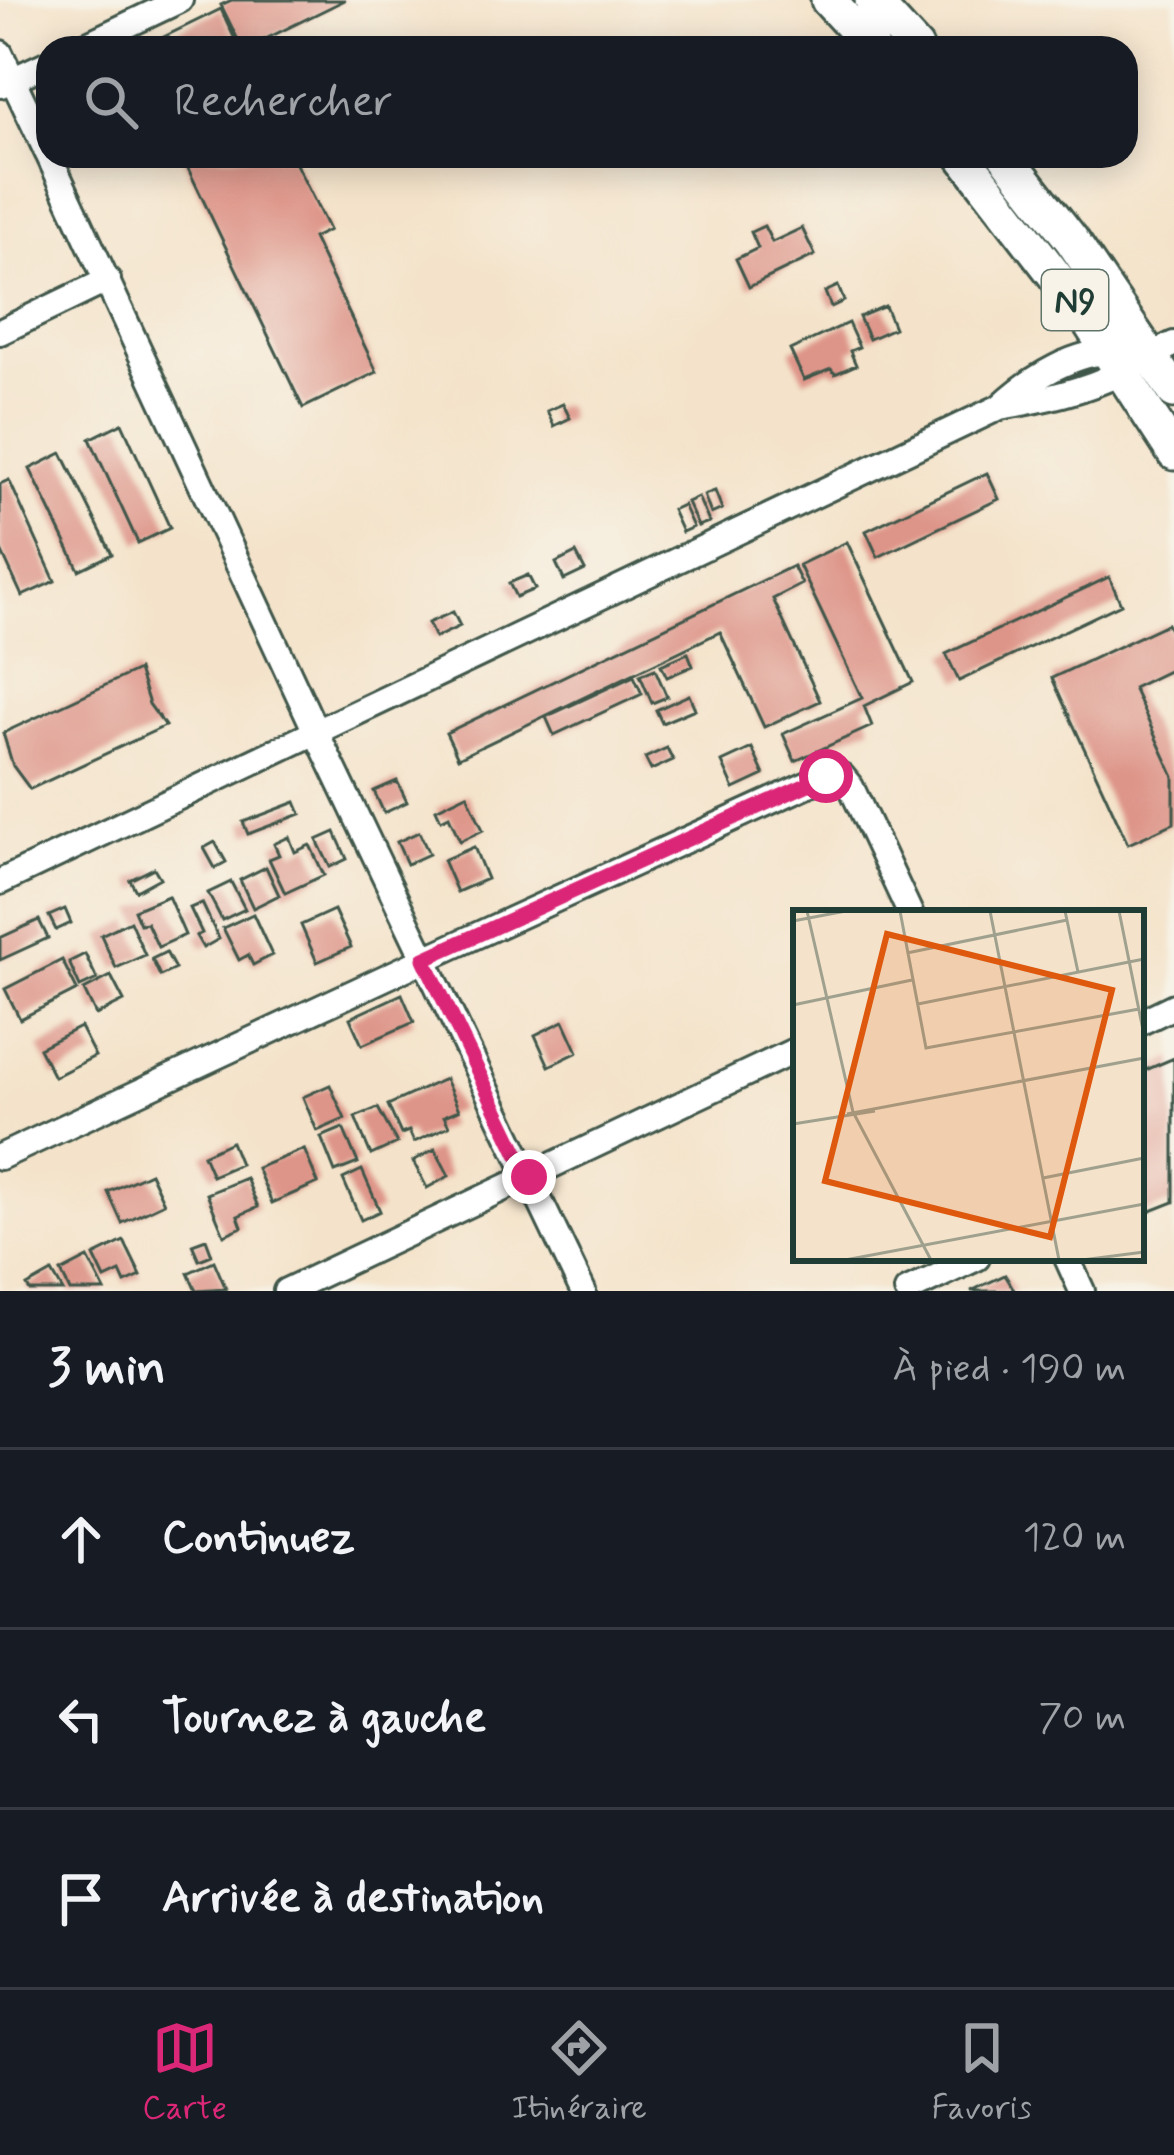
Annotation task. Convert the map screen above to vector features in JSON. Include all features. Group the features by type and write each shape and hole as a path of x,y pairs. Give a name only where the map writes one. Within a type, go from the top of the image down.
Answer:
{"highway":[{"path":"828,0 861,36"},
{"path":"872,0 905,36"},
{"name":"N9","path":"972,168 1080,308 1139,355 1174,391"},
{"name":"N9","path":"1016,168 1072,239 1119,312 1174,453"}],"street":[{"path":"104,36 180,0"},
{"path":"0,52 6,82 36,134"},
{"path":"6,82 36,68"},
{"path":"54,168 583,1291"},
{"path":"0,332 108,280"},
{"path":"0,881 1000,407 1020,388 1066,363 1139,355"},
{"path":"0,1157 826,776 842,776 851,787 909,910"},
{"path":"1144,1021 1174,1006"},
{"path":"286,1291 793,1051"},
{"path":"908,1291 971,1261"},
{"path":"1068,1261 1082,1291"}],"building":[{"path":"232,0 345,0 272,36 236,36 221,5"},
{"path":"221,9 233,36 166,36"},
{"path":"188,168 298,168 329,230 313,238 377,372 303,408"},
{"path":"764,226 772,242 802,228 815,255 749,287 736,259 758,248 751,232"},
{"path":"838,286 844,301 831,307 825,292"},
{"path":"885,306 894,328 869,339 859,317"},
{"path":"848,323 859,347 850,351 856,365 804,380 790,350"},
{"path":"563,404 570,418 554,426 547,411"},
{"path":"122,423 170,528 138,543 90,439"},
{"path":"62,453 112,554 79,570 30,469"},
{"path":"987,473 999,499 878,557 866,531"},
{"path":"9,480 55,581 22,596 0,548 0,484"},
{"path":"715,491 722,509 711,514 704,495"},
{"path":"698,497 709,522 698,526 687,502"},
{"path":"683,505 693,527 682,532 672,510"},
{"path":"847,542 913,682 864,706 872,726 795,761 783,734 862,698 799,565"},
{"path":"576,553 585,570 564,580 556,563"},
{"path":"793,566 802,584 773,599 820,701 764,727 720,632 458,758 446,733"},
{"path":"528,575 535,589 516,597 509,583"},
{"path":"1109,577 1121,604 959,681 946,654"},
{"path":"453,612 460,626 435,638 428,623"},
{"path":"1167,624 1174,638 1174,668 1133,688 1174,777 1174,823 1128,844 1052,678"},
{"path":"688,653 693,666 667,677 661,665"},
{"path":"655,669 667,697 652,703 640,675"},
{"path":"138,670 149,704 165,726 30,789 13,766 3,733"},
{"path":"634,676 642,694 554,735 546,717"},
{"path":"689,695 695,709 662,723 656,710"},
{"path":"667,748 673,760 651,770 645,758"},
{"path":"752,748 764,775 734,789 722,762"},
{"path":"397,781 407,802 384,813 374,791"},
{"path":"467,794 483,830 460,841 449,816 441,820 436,809"},
{"path":"296,802 301,814 248,834 243,822"},
{"path":"335,832 347,859 330,867 317,840"},
{"path":"419,832 429,854 407,864 397,842"},
{"path":"289,837 295,852 310,845 324,875 285,893 269,859 279,855 274,844"},
{"path":"215,842 226,862 215,868 204,848"},
{"path":"474,847 487,879 457,892 443,860"},
{"path":"266,867 279,895 253,908 240,880"},
{"path":"154,868 160,878 136,891 130,880"},
{"path":"231,882 245,909 222,920 208,893"},
{"path":"168,896 185,935 158,947 147,923 140,924 134,910"},
{"path":"202,903 219,939 203,948 196,936 202,933 190,908"},
{"path":"65,909 71,923 56,930 49,916"},
{"path":"334,910 351,947 317,962 301,925"},
{"path":"253,914 272,955 253,965 248,955 239,960 223,928"},
{"path":"39,920 48,938 0,960 0,938"},
{"path":"130,921 145,955 116,968 101,935"},
{"path":"166,952 175,969 160,976 152,959"},
{"path":"85,954 97,979 80,987 69,962"},
{"path":"62,960 77,990 20,1019 5,989"},
{"path":"111,976 124,1001 96,1015 84,990"},
{"path":"402,994 414,1022 362,1045 350,1018"},
{"path":"564,1021 578,1052 549,1066 535,1035"},
{"path":"80,1027 95,1056 54,1077 39,1048"},
{"path":"1174,1058 1174,1202 1144,1214 1144,1071"},
{"path":"445,1079 459,1110 444,1116 449,1126 414,1142 409,1131 401,1134 388,1105"},
{"path":"330,1085 345,1119 317,1131 303,1097"},
{"path":"378,1108 397,1143 371,1155 355,1117"},
{"path":"343,1128 358,1163 335,1172 321,1137"},
{"path":"231,1142 240,1164 212,1176 203,1155"},
{"path":"304,1149 318,1183 272,1203 257,1168"},
{"path":"435,1149 449,1176 427,1188 413,1161"},
{"path":"362,1170 380,1211 361,1220 343,1179"},
{"path":"150,1173 164,1203 122,1223 108,1192"},
{"path":"246,1178 258,1207 238,1216 242,1227 224,1235 207,1194"},
{"path":"206,1239 212,1255 199,1260 192,1244"},
{"path":"124,1241 141,1276 125,1283 120,1272 105,1279 94,1256"},
{"path":"88,1258 105,1291 70,1291 61,1272"},
{"path":"214,1261 226,1289 196,1291 188,1273"},
{"path":"52,1272 63,1291 30,1291 27,1286"},
{"path":"1005,1275 1015,1291 971,1291"}],"route":[{"path":"529,1177 424,959 826,776"}]}
